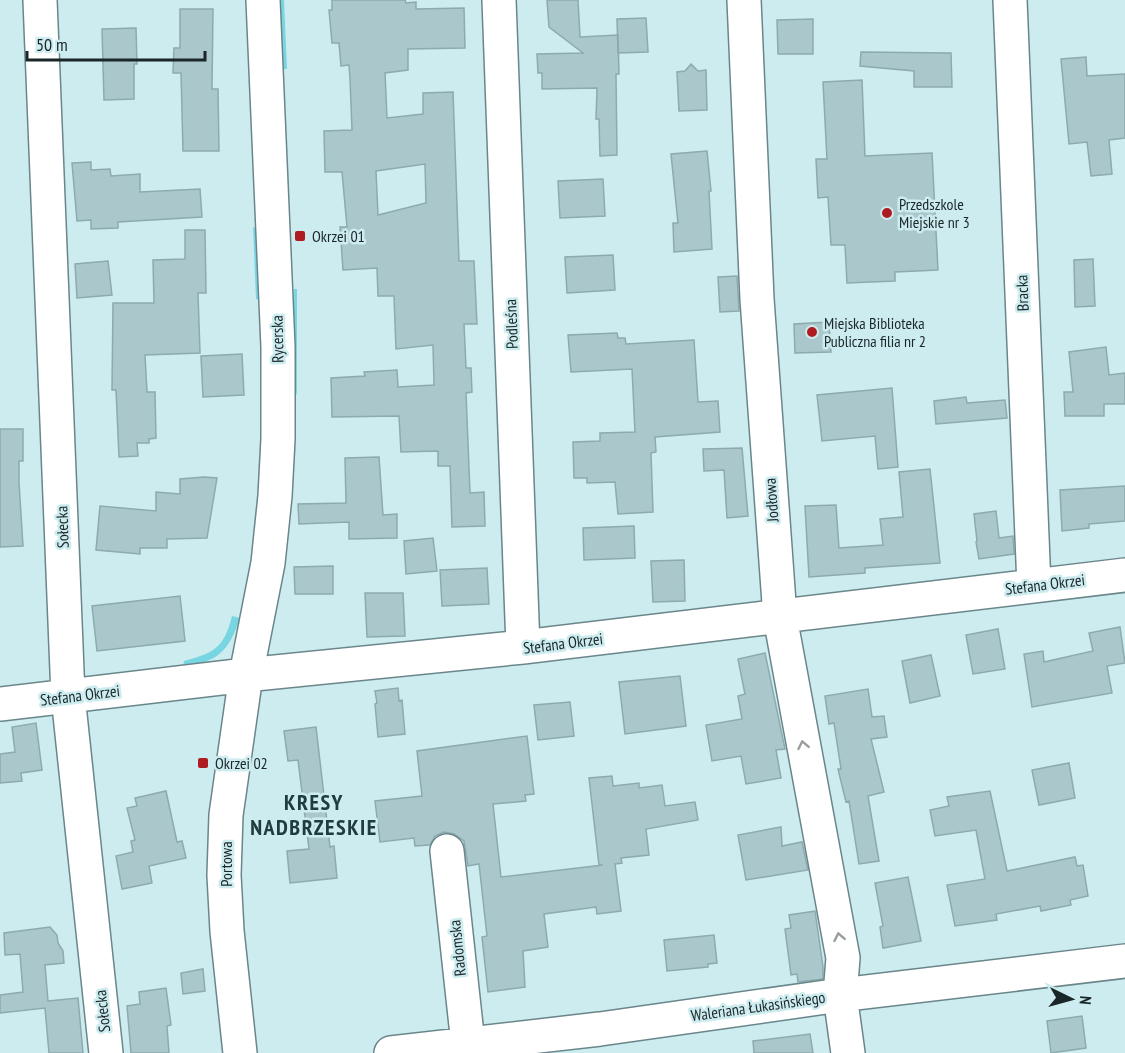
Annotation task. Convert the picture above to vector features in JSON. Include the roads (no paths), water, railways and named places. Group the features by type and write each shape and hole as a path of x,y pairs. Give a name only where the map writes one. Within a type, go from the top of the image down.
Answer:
{"street":[{"name":"Sołecka","path":"40,0 68,696 106,1053"},
{"name":"Rycerska","path":"246,675 268,562 278,439 278,347 263,0"},
{"name":"Podleśna","path":"499,0 523,647"},
{"name":"Jodłowa","path":"744,0 756,299 780,617 843,958 840,995 848,1053"},
{"name":"Bracka","path":"1010,0 1034,586"},
{"name":"Stefana Okrzei","path":"0,704 246,675 523,647 1125,575"},
{"name":"Portowa","path":"240,1053 227,931 224,875 226,815 246,675"},
{"name":"Radomska","path":"447,851 468,1044"},
{"name":"Waleriana Łukasińskiego","path":"391,1053 468,1044 500,1047 602,1041 840,995 1125,961"}],"place":[{"name":"Przedszkole Miejskie nr 3","path":"887,213"},
{"name":"Okrzei 01","path":"300,236"},
{"name":"Miejska Biblioteka Publiczna filia nr 2","path":"812,332"},
{"name":"Okrzei 02","path":"203,763"}],"district":[{"name":"KRESY NADBRZESKIE","path":"314,814"}]}
